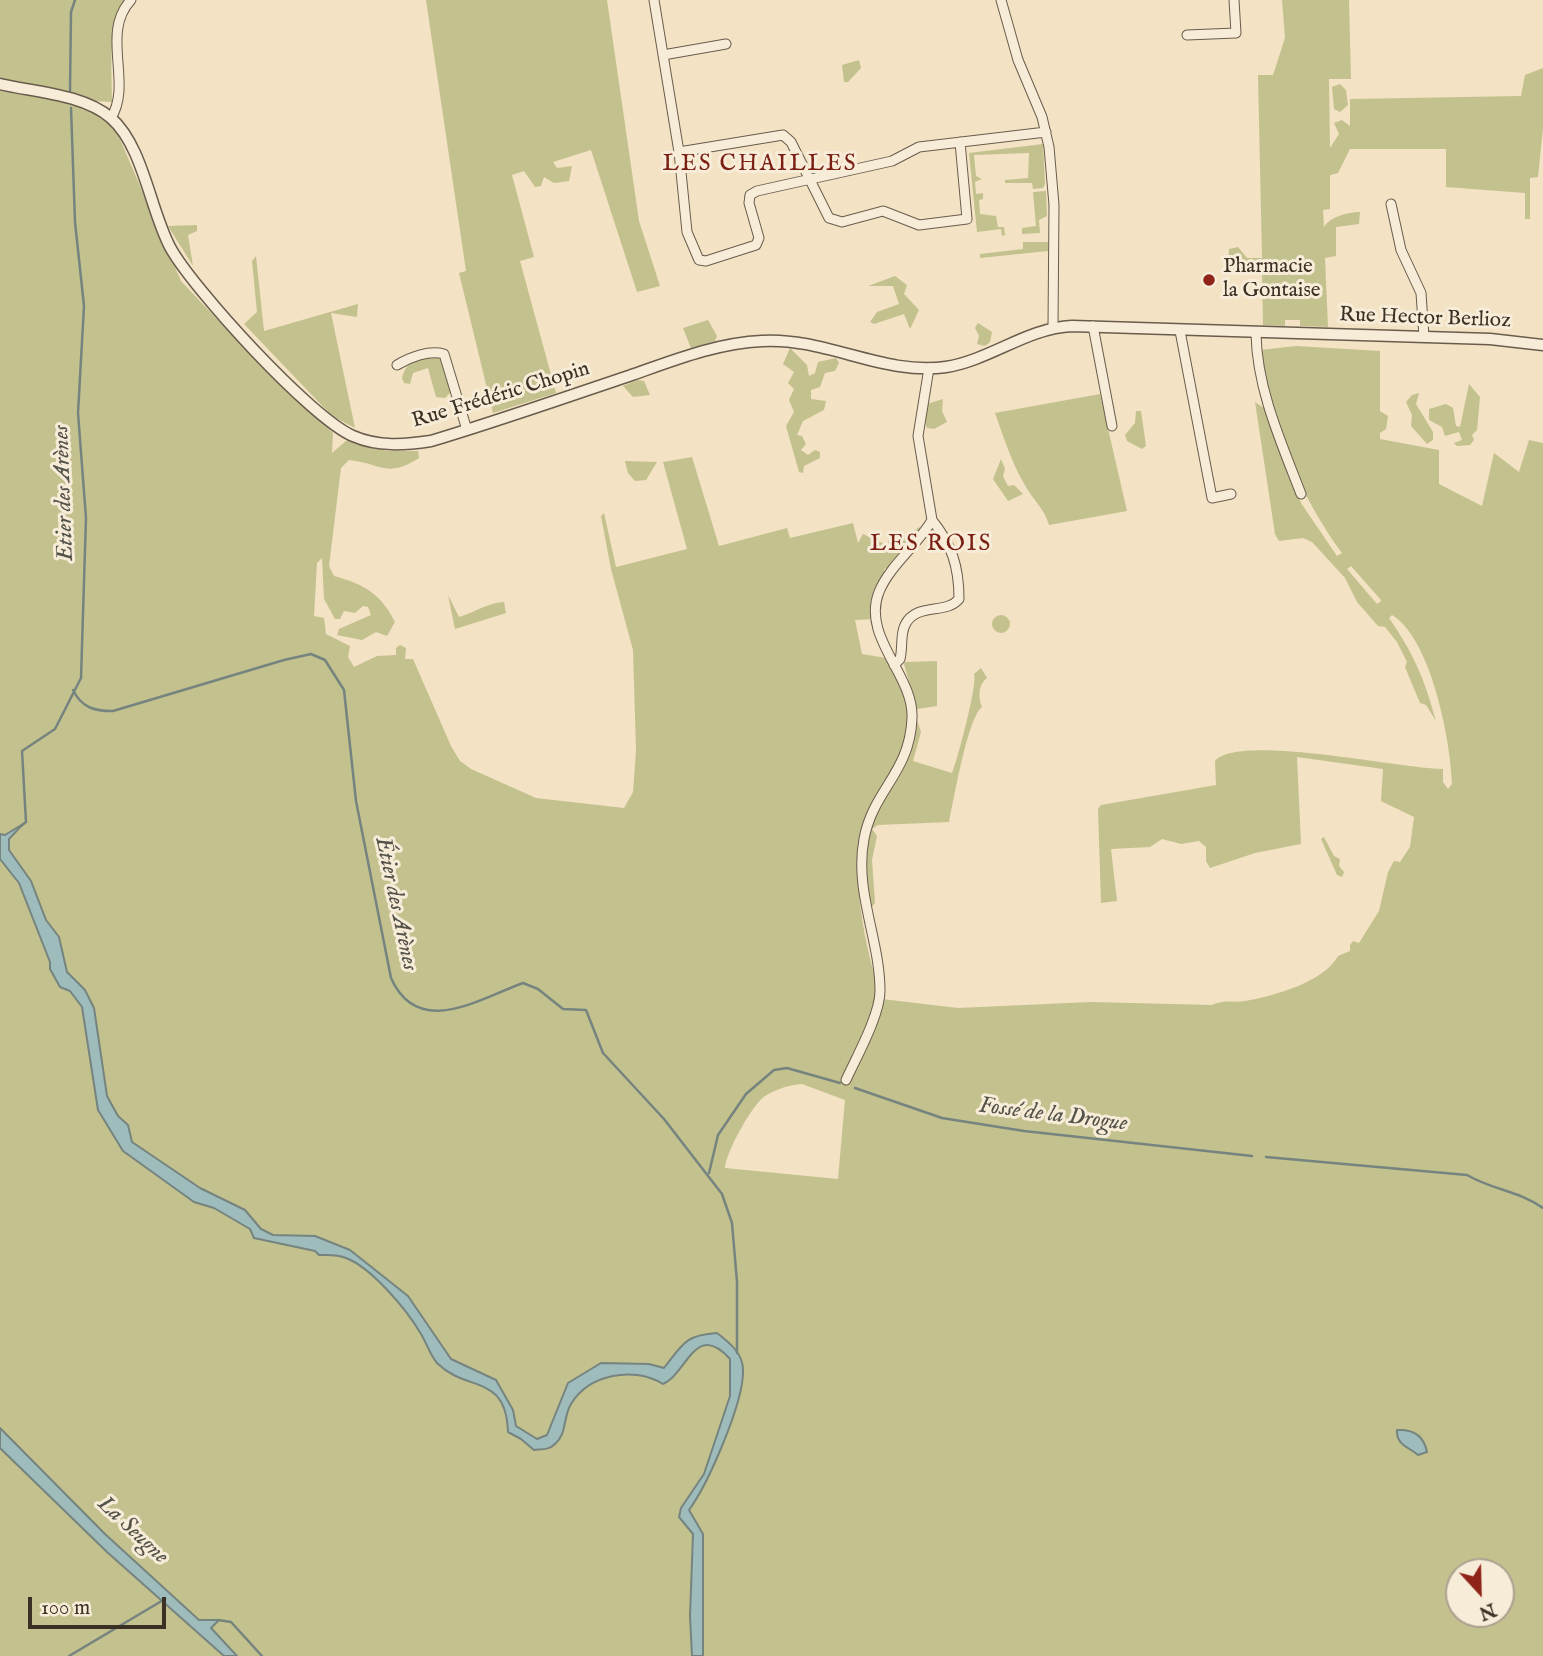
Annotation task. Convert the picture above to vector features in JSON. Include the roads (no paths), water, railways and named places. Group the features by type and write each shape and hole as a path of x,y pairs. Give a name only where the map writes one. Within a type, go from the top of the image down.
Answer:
{"street":[{"path":"0,84 78,101 111,118 118,98 116,43 119,19 131,0"},
{"path":"654,0 679,152 687,232 699,260 706,261 756,245 759,238 749,203 750,195 808,178 892,161 919,147 1046,132"},
{"path":"1001,0 1018,60 1046,132 1054,205 1053,327"},
{"path":"1186,35 1236,33 1234,0"},
{"path":"663,55 726,44"},
{"name":"Rue Frédéric Chopin","path":"111,118 131,146 161,228 180,263 314,411 353,436 379,443 404,445 431,441 689,355 735,343 785,340 914,368 929,368 959,363 1053,327"},
{"path":"679,152 783,135 791,142 824,211 835,221 883,211 919,225 967,219 960,142"},
{"path":"1391,204 1401,250 1421,293 1424,337"},
{"path":"1093,326 1112,426"},
{"name":"Rue Hector Berlioz","path":"1053,327 1490,338 1543,345"},
{"path":"1180,331 1212,498 1231,494"},
{"path":"1256,334 1256,360 1265,396 1301,494"},
{"path":"397,365 406,359 435,351 444,354 467,430"},
{"path":"894,665 900,659 902,633 909,619 919,611 953,604 959,599 955,556 947,538 932,520 918,436 929,368"},
{"path":"846,1080 880,995 862,886 861,865 866,825 878,800 900,770 911,734 910,695 880,633 876,603 878,593 932,520"}],"water":[{"path":"23,824 9,839 9,850 31,881 46,920 59,937 67,972 85,990 94,1008 107,1096 118,1116 128,1125 132,1142 200,1188 245,1210 261,1229 273,1235 315,1236 350,1250 408,1296 451,1359 496,1380 513,1410 516,1426 537,1439 547,1435 568,1383 601,1363 649,1364 664,1368 686,1342 706,1334 717,1333 735,1350 743,1366 737,1403 714,1463 689,1510 703,1534 703,1656 692,1656 690,1616 693,1534 679,1517 681,1508 704,1474 730,1396 730,1359 718,1348 708,1345 692,1353 663,1384 639,1375 613,1376 600,1380 579,1394 571,1404 559,1440 548,1448 534,1450 508,1432 506,1413 493,1392 460,1378 437,1363 407,1313 367,1271 343,1257 319,1255 315,1251 254,1238 250,1229 214,1208 194,1202 123,1151 98,1110 82,1007 70,991 60,987 50,969 50,962 19,883 0,859 0,834 5,835"},
{"path":"0,1428 105,1534 199,1620 219,1620 211,1628 237,1656 224,1656 107,1552 0,1448"},
{"path":"1397,1430 1417,1435 1427,1452 1418,1455 1404,1445 1397,1435"}],"waterway":[{"name":"Étier des Arènes","path":"70,91 71,12 75,0"},
{"name":"Etier des Arènes","path":"21,826 26,822 22,751 55,729 81,678 86,518 78,413 84,306 75,222 71,108"},
{"name":"Étier des Arènes","path":"73,690 80,701 89,707 113,711 284,660 311,654 325,660 344,690 356,801 391,978 403,996 417,1007 433,1011 469,1005 523,983 538,989 563,1009 586,1010 603,1053 664,1119 722,1194 732,1223 737,1282 737,1353"},
{"name":"Fossé de la Drogue","path":"709,1173 718,1135 746,1094 774,1070 787,1068 840,1083"},
{"name":"Fossé de la Drogue","path":"855,1088 942,1118 1024,1131 1252,1156"},
{"name":"Fossé de la Drogue","path":"1266,1157 1467,1175 1543,1208"},
{"path":"69,1656 165,1599"},
{"path":"218,1620 231,1622 262,1656"}],"place":[{"name":"Pharmacie la Gontaise","path":"1209,280"}],"district":[{"name":"LES CHAILLES","path":"760,165"},
{"name":"LES ROIS","path":"931,545"}],"water label":[{"name":"La Seugne","path":"132,1531"}]}
